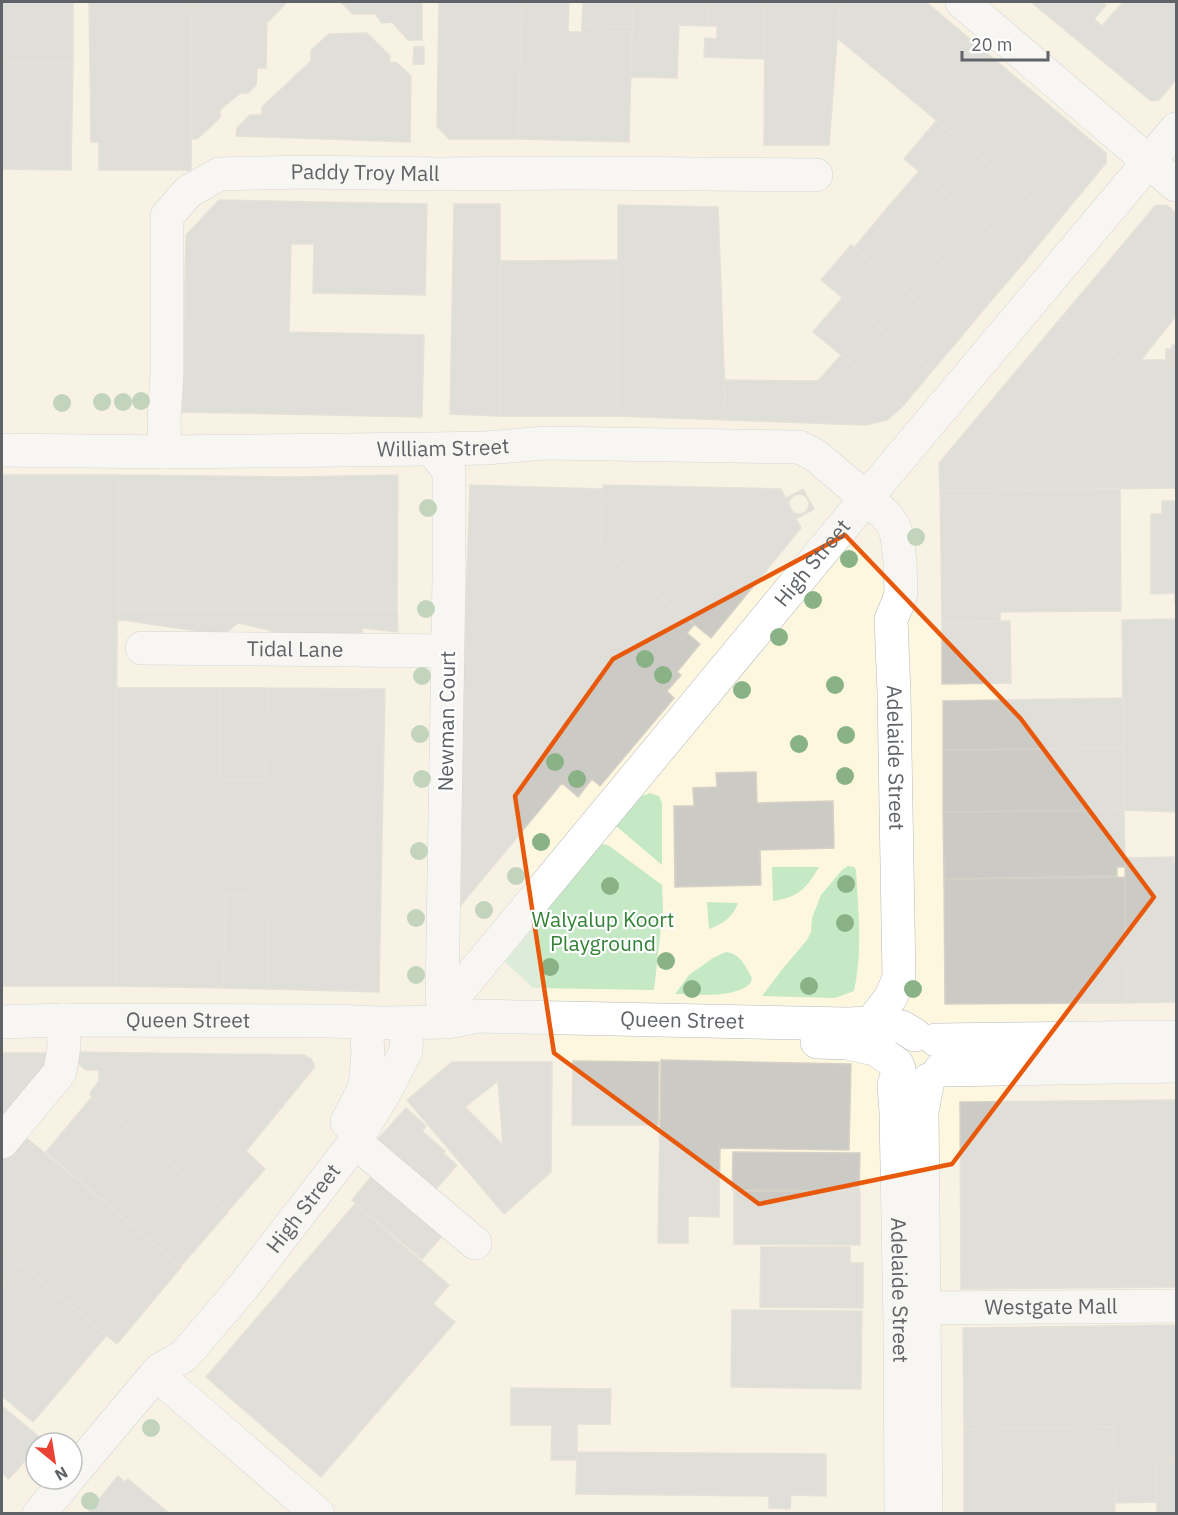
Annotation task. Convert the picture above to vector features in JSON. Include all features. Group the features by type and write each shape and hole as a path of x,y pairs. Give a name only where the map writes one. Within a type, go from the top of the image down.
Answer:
{"street":[{"path":"963,2 1166,147"},
{"path":"995,2 1166,147 1176,185"},
{"name":"High Street","path":"447,1007 866,498 1166,147"},
{"name":"Paddy Troy Mall","path":"165,452 167,216 188,192 219,174 303,172 816,175"},
{"path":"2,434 137,436 144,434 156,420 166,383"},
{"name":"William Street","path":"2,450 165,452 486,448 545,443 799,447 815,455 866,498"},
{"name":"Newman Court","path":"432,448 449,471 447,1007"},
{"name":"Adelaide Street","path":"866,498 886,515 893,525 899,544 901,593 891,619 899,978 891,997 871,1023"},
{"name":"Tidal Lane","path":"142,648 447,651"},
{"name":"Queen Street","path":"447,1007 478,1029 847,1043 875,1050 898,1066 903,1075 914,1081 930,1056"},
{"name":"Queen Street","path":"2,1022 63,1020 407,1023 447,1007 479,1016 871,1023 902,1027 930,1056 1176,1066"},
{"path":"2,1142 60,1072 64,1046 63,1020"},
{"name":"High Street","path":"158,1372 168,1341 325,1153 349,1119 364,1087 368,1053 366,1023"},
{"name":"High Street","path":"84,1460 158,1372 184,1356 243,1287 355,1142 406,1051 407,1023"},
{"name":"Queen Street","path":"930,1056 1176,1037"},
{"name":"Adelaide Street","path":"926,1514 922,1111 930,1056"},
{"name":"Adelaide Street","path":"898,1066 894,1085 901,1514"},
{"path":"355,1142 474,1243"},
{"name":"Westgate Mall","path":"923,1308 1176,1306"},
{"path":"158,1372 318,1514"},
{"path":"39,1514 58,1491"}],"highlighted area":[{"path":"845,535 1021,719 1154,897 952,1164 759,1204 554,1053 515,796 613,659"}],"shaded area":[{"path":"2,2 1176,2 1176,1513 2,1514"}],"green space":[{"path":"650,793 659,796 662,803 662,865 616,826 642,796"},
{"name":"Walyalup Koort Playground","path":"601,844 608,845 662,885 663,910 654,990 533,988 505,962"},
{"path":"848,866 856,870 859,915 859,946 854,991 835,998 762,996 807,940 821,895"},
{"path":"772,867 819,867 801,891 773,901"},
{"path":"707,902 738,903 727,919 709,929"},
{"path":"726,952 742,961 752,978 750,984 743,989 724,994 675,994 689,975"}],"building":[{"path":"2,2 73,2 73,63 2,63"},
{"path":"89,2 192,2 191,170 99,170 99,142 91,142"},
{"path":"192,2 287,2 267,23 266,68 257,68 256,85 248,93 240,93 220,110 220,118 197,139 191,139"},
{"path":"340,2 422,2 422,40 408,40 392,22 382,23 375,14 353,14"},
{"path":"439,2 522,2 518,139 449,139 437,126"},
{"path":"522,2 569,2 568,32 582,32 582,26 632,27 629,142 518,139"},
{"path":"583,2 633,2 632,27 582,26"},
{"path":"633,2 707,2 707,26 679,25 677,78 631,77"},
{"path":"707,2 765,2 765,59 704,57 705,38 717,39 717,26 707,26"},
{"path":"765,2 840,2 829,145 764,145"},
{"path":"840,2 926,2 1106,153 1106,163 1058,221 837,38"},
{"path":"1031,2 1102,2 1106,5 1094,19 1102,26 1123,2 1176,2 1176,80 1159,100 1151,101"},
{"path":"367,33 390,56 389,62 397,63 411,76 410,142 236,136 237,128 250,115 262,115 262,107 311,61 311,50 329,34"},
{"path":"414,47 424,47 424,64 413,64"},
{"path":"2,63 73,63 71,170 2,169"},
{"path":"936,121 1058,221 1026,260 904,159"},
{"path":"919,171 1026,260 990,302 883,213"},
{"path":"219,200 427,204 425,295 313,293 314,244 291,244 289,332 424,335 422,417 182,412 186,235"},
{"path":"454,204 500,204 500,416 450,414"},
{"path":"618,205 718,207 726,420 618,416"},
{"path":"1167,205 1176,213 1176,316 1141,360 1122,360 1060,319 1155,206"},
{"path":"883,213 990,302 961,337 854,248"},
{"path":"851,245 961,337 932,371 821,280"},
{"path":"618,260 618,416 500,416 500,261"},
{"path":"843,297 932,371 903,406 813,332"},
{"path":"1060,319 1122,360 1176,360 1176,488 940,491 939,463"},
{"path":"1176,344 1176,360 1166,360 1166,349 1172,349 1172,345"},
{"path":"841,355 903,406 887,420 865,425 726,420 724,380 818,381"},
{"path":"2,475 118,475 115,986 2,986"},
{"path":"118,475 293,477 398,475 397,609 118,609"},
{"path":"470,485 603,489 601,548 694,625 687,633 700,644 677,672 681,675 667,691 674,698 600,786 592,779 578,797 562,783 461,905 463,688"},
{"path":"603,485 781,489 801,528 711,638 601,548"},
{"path":"803,489 814,509 796,519 786,498"},
{"path":"1120,489 1121,611 1000,612 1000,622 942,622 940,491"},
{"path":"799,494 806,497 809,504 806,511 799,514 792,511 789,504 792,497"},
{"path":"1162,501 1176,501 1176,604 1175,593 1151,594 1151,514 1162,514"},
{"path":"118,609 397,609 398,632 362,628 363,641 272,637 269,630 238,623 223,635 117,619"},
{"path":"1176,619 1176,812 1124,810 1122,620"},
{"path":"1010,621 1011,683 942,684 942,622"},
{"path":"117,688 220,688 219,780 266,780 267,688 385,689 379,992 267,989 270,896 226,895 223,988 115,986"},
{"path":"220,688 267,688 266,780 219,780"},
{"path":"1123,698 1123,748 943,750 943,701"},
{"path":"1123,748 1124,810 943,812 943,750"},
{"path":"756,772 757,803 833,801 834,848 760,850 761,885 675,887 674,806 694,806 693,788 717,787 716,773"},
{"path":"1124,810 1125,867 1117,867 1117,876 944,879 943,812"},
{"path":"1174,857 1174,863 1176,862 1176,1002 1126,1003 1125,858"},
{"path":"1125,877 1126,1003 945,1004 944,879"},
{"path":"226,895 270,896 267,989 223,988"},
{"path":"71,1052 304,1055 311,1059 314,1068 246,1151 265,1169 228,1211 92,1097 90,1093 99,1081 99,1070 86,1070 71,1057"},
{"path":"2,1053 48,1053 48,1076 2,1128"},
{"path":"661,1060 851,1064 849,1150 720,1148 719,1217 688,1216 688,1243 658,1243"},
{"path":"573,1061 659,1062 658,1125 572,1125"},
{"path":"452,1062 552,1062 551,1172 504,1214 407,1100","holes":["498,1081 503,1145 465,1107"]},
{"path":"92,1097 228,1212 181,1266 46,1152"},
{"path":"1176,1100 1176,1287 961,1289 960,1102"},
{"path":"406,1108 426,1126 422,1131 457,1165 429,1197 371,1147"},
{"path":"22,1134 181,1267 117,1344 2,1247 2,1158"},
{"path":"733,1152 860,1153 859,1191 732,1190"},
{"path":"378,1168 449,1228 422,1259 352,1200"},
{"path":"734,1191 860,1192 860,1245 734,1244"},
{"path":"355,1204 449,1285 433,1304 455,1322 321,1477 206,1377"},
{"path":"761,1247 850,1247 850,1263 863,1263 863,1308 760,1307"},
{"path":"2,1248 20,1263 2,1286"},
{"path":"20,1263 106,1336 33,1422 2,1396 2,1286"},
{"path":"732,1310 862,1311 861,1389 731,1387"},
{"path":"1176,1325 1176,1461 1157,1462 1157,1502 1115,1503 1114,1427 964,1429 963,1328"},
{"path":"511,1388 611,1389 610,1424 577,1424 577,1460 551,1460 552,1425 511,1425"},
{"path":"2,1406 32,1431 24,1431 24,1462 9,1479 2,1473"},
{"path":"1114,1427 1115,1514 964,1514 964,1429"},
{"path":"577,1452 826,1454 826,1496 791,1495 790,1509 769,1508 769,1496 576,1494"},
{"path":"1176,1461 1176,1514 1157,1514 1157,1462"},
{"path":"118,1476 125,1482 128,1479 170,1514 87,1514"}]}
